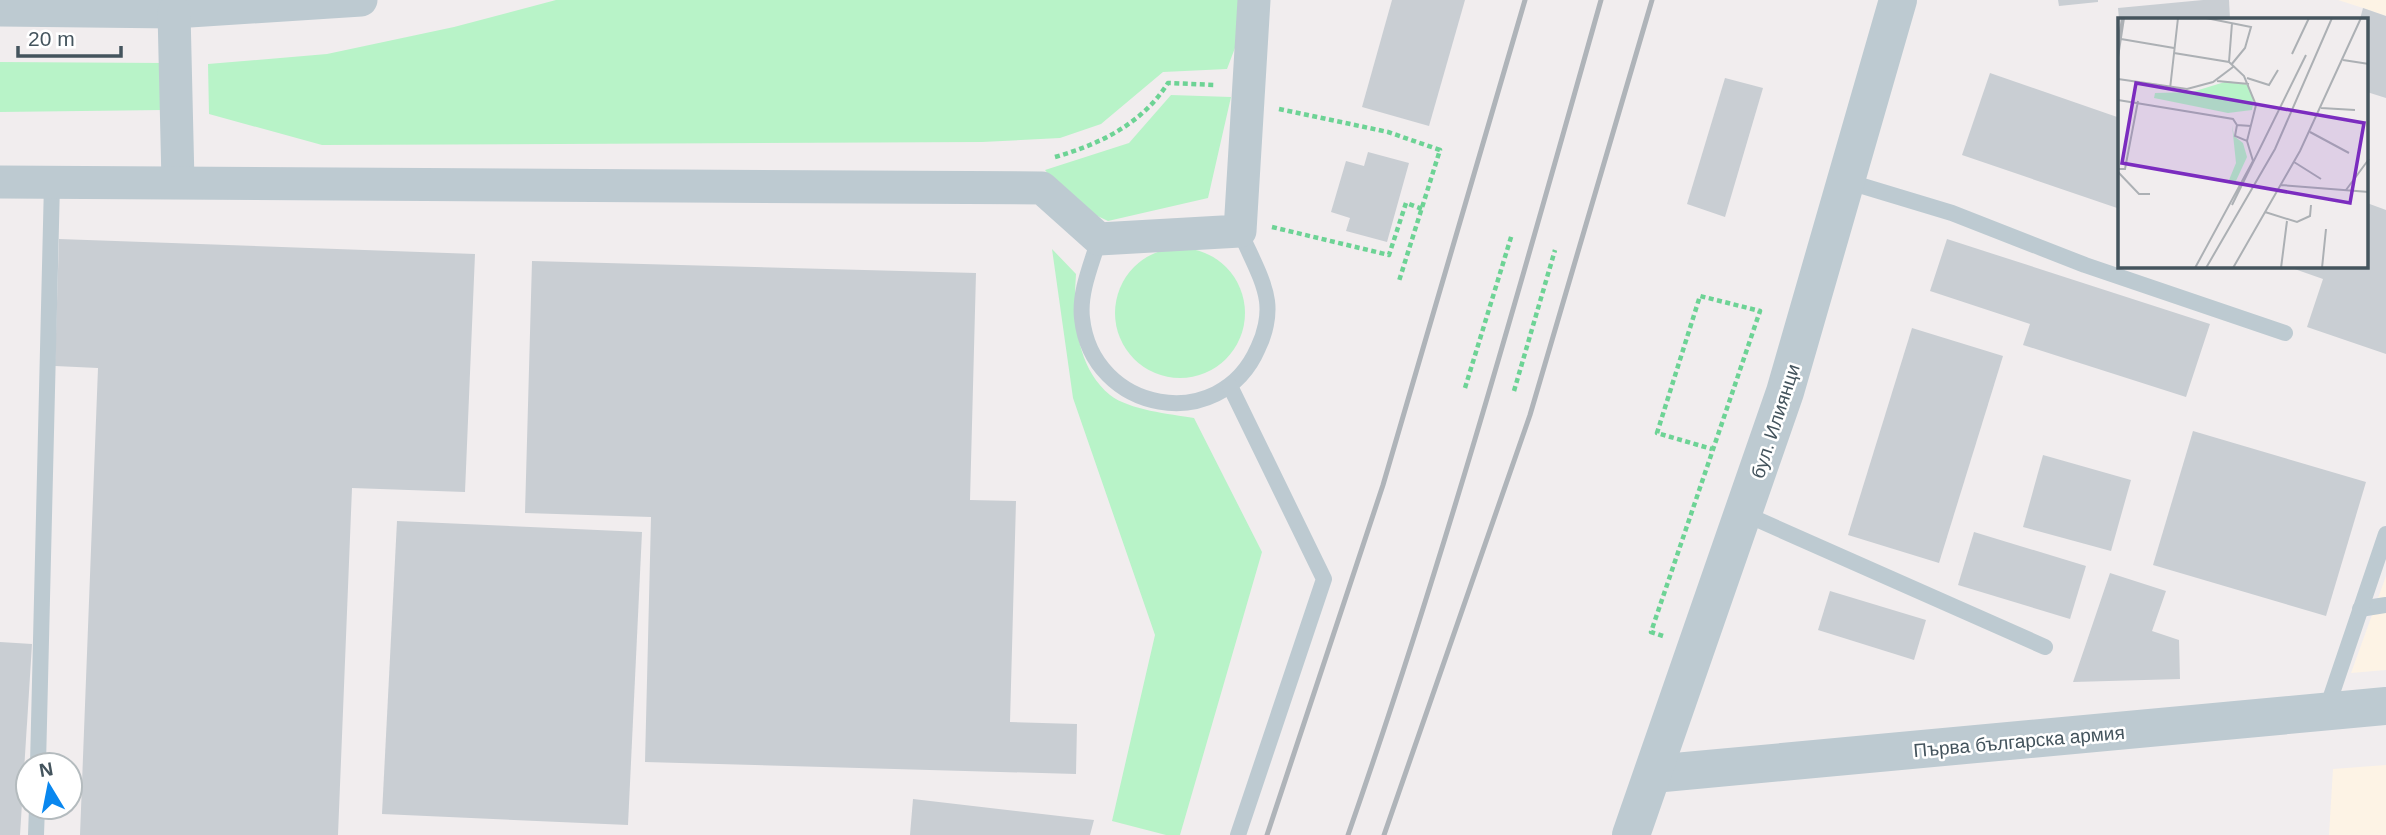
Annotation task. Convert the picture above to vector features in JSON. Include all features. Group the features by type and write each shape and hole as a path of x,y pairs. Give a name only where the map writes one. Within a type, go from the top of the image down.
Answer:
{"street":[{"path":"0,182 1042,188 1099,239 1252,228 1254,0"},
{"name":"бул. Илиянци","path":"1631,835 1786,392 1898,0"},
{"path":"0,10 174,12 355,1"},
{"path":"174,12 178,182"},
{"name":"Първа българска армия","path":"1653,774 2386,706"}],"lane":[{"path":"1846,181 1952,213 2085,265 2285,333"},
{"path":"38,751 52,183"},
{"path":"1099,239 1086,284 1081,316 1088,347 1097,364 1120,387 1149,401 1192,403 1230,386 1252,362 1265,333 1267,300 1252,228"},
{"path":"1230,386 1324,579 1238,835"},
{"path":"1745,514 2045,647"},
{"path":"2326,711 2386,534"},
{"path":"2360,609 2386,605"}],"path":[{"path":"1051,158 1101,141 1134,122 1168,83 1222,85"},
{"path":"1274,108 1388,132 1440,150 1399,281"},
{"path":"1252,228 1389,255 1406,203 1422,209"},
{"path":"1465,388 1512,234"},
{"path":"1514,391 1555,250"},
{"path":"1697,648 1651,632 1760,311 1700,296 1657,433 1712,449"}],"shaded area":[{"path":"2338,0 2386,0 2386,16 2363,8"},
{"path":"2386,576 2386,670 2351,673"},
{"path":"2386,765 2386,835 2329,835 2333,769"}],"green space":[{"path":"556,0 1238,0 1238,40 1227,69 1163,72 1101,124 1060,138 982,142 322,145 209,114 208,64 327,54 454,27"},
{"path":"0,62 164,63 163,110 0,112"},
{"path":"1171,95 1231,97 1208,198 1108,221 1074,205 1045,170 1129,143"},
{"path":"1180,248 1205,253 1226,267 1240,288 1245,313 1240,338 1226,359 1205,373 1180,378 1155,373 1134,359 1120,338 1115,313 1120,288 1134,267 1155,253"},
{"path":"1052,249 1076,274 1075,306 1079,339 1083,355 1098,383 1110,395 1128,404 1150,411 1194,418 1262,552 1180,835 1166,835 1112,821 1155,635 1073,398"}],"building":[{"path":"1392,0 1465,0 1429,126 1362,107"},
{"path":"2058,0 2098,0 2098,2 2059,6"},
{"path":"2229,0 2230,18 2119,18 2118,8"},
{"path":"2363,8 2386,16 2386,98 2368,92 2368,18 2360,18"},
{"path":"1990,73 2118,117 2118,208 1962,155"},
{"path":"1725,78 1763,88 1725,217 1687,204"},
{"path":"1368,152 1409,163 1387,242 1346,231 1350,218 1331,212 1346,161 1364,166"},
{"path":"2368,203 2386,210 2386,354 2307,327 2323,279 2292,268 2368,268"},
{"path":"59,239 475,254 465,492 352,488 338,835 80,835 81,821 84,821 83,751 98,368 55,366"},
{"path":"1947,239 2210,324 2186,397 2023,345 2030,324 1930,291"},
{"path":"532,261 976,273 970,500 1016,501 1010,722 1077,724 1076,774 645,762 651,517 525,513"},
{"path":"1912,328 2003,356 1939,563 1848,535"},
{"path":"2193,431 2366,482 2326,616 2153,565"},
{"path":"2043,455 2131,480 2111,551 2023,527"},
{"path":"397,521 642,532 628,825 382,814"},
{"path":"1974,532 2086,566 2070,619 1958,585"},
{"path":"2110,573 2166,591 2152,631 2179,640 2180,679 2073,682"},
{"path":"1830,591 1926,620 1914,660 1818,630"},
{"path":"0,642 32,644 25,751 14,751 14,821 21,821 20,835 0,835"},
{"path":"913,799 1094,820 1090,835 910,835"}],"railway":[{"path":"1267,835 1383,485 1525,0"},
{"path":"1348,835 1449,524 1512,315 1601,0"},
{"path":"1384,835 1530,415 1652,0"}]}
